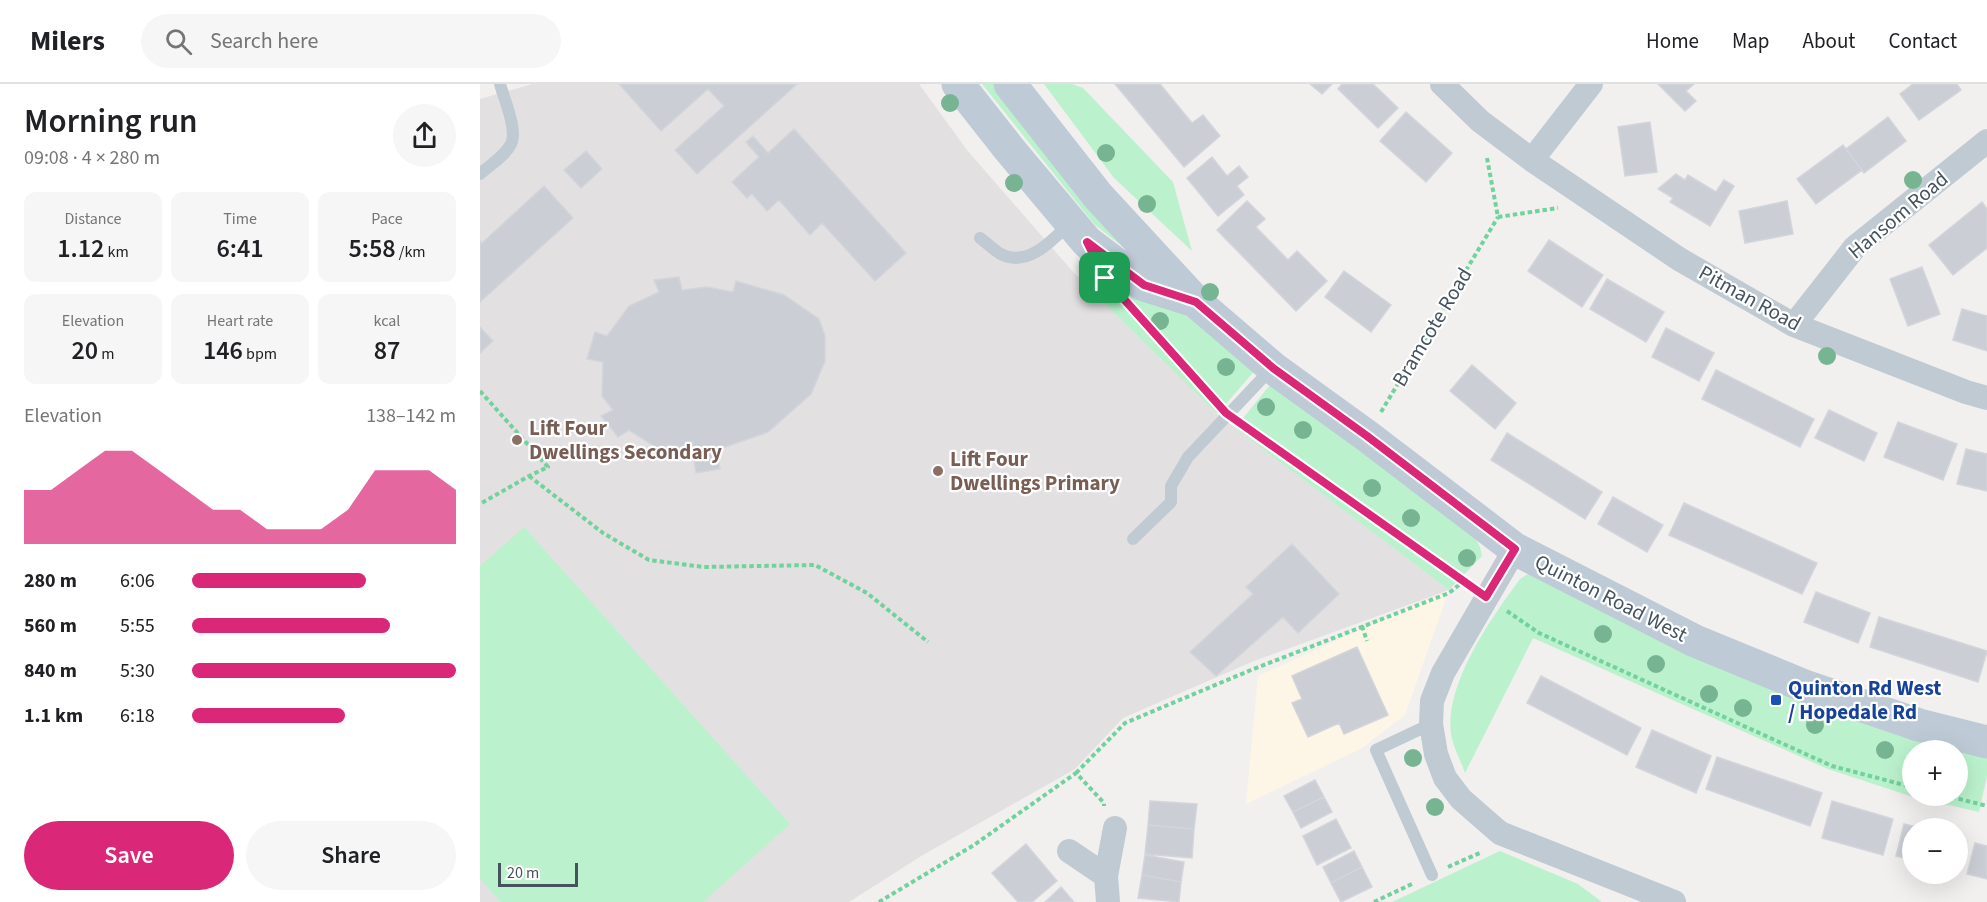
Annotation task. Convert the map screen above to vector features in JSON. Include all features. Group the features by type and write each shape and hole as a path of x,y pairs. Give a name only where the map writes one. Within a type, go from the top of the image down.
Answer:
{"street":[{"name":"Quinton Road West","path":"958,84 1087,242 1144,285 1196,302"},
{"name":"Quinton Road West","path":"1010,84 1098,196 1196,302 1273,368 1367,436 1515,549 1695,640 1797,683 1919,725 1987,742"},
{"name":"Pitman Road","path":"1442,84 1480,121 1532,160 1679,259 1794,324 1966,392 1987,398"},
{"path":"1532,160 1591,84"},
{"name":"Hansom Road","path":"1794,324 1855,246 1987,141"},
{"path":"1515,549 1443,673 1432,701 1431,724 1436,754 1445,778 1461,799 1500,833 1645,897 1674,902"},
{"path":"1108,902 1106,876 1110,821"},
{"path":"1069,851 1106,876"}],"lane":[{"path":"480,174 507,150 512,142 513,130 500,84"},
{"path":"980,238 1000,254 1010,258 1026,258 1055,238 1070,222"},
{"path":"1133,539 1171,502 1171,486 1188,457 1273,368"},
{"path":"1431,724 1376,750 1432,875"}],"path":[{"path":"1480,121 1478,123 1481,126 1498,217 1564,207"},
{"name":"Bramcote Road","path":"1367,436 1498,217"},
{"path":"1135,312 1228,414 1539,633 1832,766 1902,784"},
{"path":"480,392 548,467 480,504"},
{"path":"529,476 603,533 649,560 704,567 815,565 867,593 927,642"},
{"path":"879,902 974,845 1076,773 1125,723 1251,670 1449,593 1464,581"},
{"path":"1449,593 1453,603"},
{"path":"1362,626 1367,641"},
{"path":"1076,773 1104,803 1110,821"},
{"path":"1968,801 1987,806"}],"shaded area":[{"name":"Lift Four Dwellings Primary","path":"532,84 919,84 967,150 1074,273 1217,414 1449,590 1254,661 1123,718 1075,769 923,855 849,902 480,902 480,99"},
{"path":"1449,590 1405,715 1362,748 1246,804 1258,676"}],"green space":[{"path":"982,84 997,84 1129,243 1123,247 1094,224"},
{"path":"1044,84 1072,84 1083,88 1173,182 1192,251 1114,178"},
{"path":"1122,287 1196,317 1258,367 1217,414 1102,301"},
{"path":"1274,380 1474,536 1482,556 1449,590 1235,428"},
{"path":"524,527 790,824 703,902 501,902 480,879 480,566"},
{"path":"1528,574 1537,574 1945,740 1902,740 1902,793 1828,769 1533,638 1465,773 1451,734 1451,715 1455,694 1472,652 1496,612 1520,579"},
{"path":"1968,749 1987,757 1987,776 1979,812 1953,806 1968,806"},
{"path":"1500,851 1578,884 1602,902 1392,902"}],"building":[{"path":"619,84 797,84 697,174 675,150 724,106 708,89 661,131"},
{"path":"1115,84 1160,84 1192,123 1203,115 1220,136 1184,167"},
{"path":"1310,84 1332,84 1322,94"},
{"path":"1342,84 1373,84 1398,108 1378,128 1338,89"},
{"path":"1658,84 1694,84 1686,91 1696,101 1685,111"},
{"path":"1913,84 1957,84 1961,90 1919,120 1900,94"},
{"path":"1406,112 1452,153 1426,182 1380,141"},
{"path":"1888,117 1906,141 1864,173 1846,149"},
{"path":"1650,122 1657,172 1625,176 1618,127"},
{"path":"794,129 906,253 875,281 822,223 810,235 779,200 767,211 752,194 747,198 732,182 759,157 746,142 753,136 768,153"},
{"path":"1843,145 1862,170 1816,204 1797,179"},
{"path":"586,151 602,169 581,188 564,170"},
{"path":"1212,157 1227,176 1239,166 1248,177 1237,186 1244,195 1218,216 1187,178"},
{"path":"1676,174 1685,180 1688,175 1716,192 1724,180 1734,186 1710,226 1670,202 1673,198 1658,189"},
{"path":"544,186 573,218 480,302 480,241 482,243"},
{"path":"1247,201 1265,219 1256,227 1288,260 1297,251 1327,281 1296,311 1217,230"},
{"path":"1787,201 1793,234 1745,243 1739,211"},
{"path":"1982,202 1987,209 1987,248 1953,275 1929,245"},
{"path":"1549,240 1603,275 1582,307 1528,271"},
{"path":"1922,267 1940,314 1908,326 1890,279"},
{"path":"1344,271 1391,305 1371,332 1325,297"},
{"path":"679,277 682,290 707,287 733,292 736,281 784,295 819,319 825,336 825,361 811,394 768,432 717,450 720,469 696,473 693,455 660,450 629,430 618,437 601,416 613,410 602,396 603,362 587,359 595,332 607,336 629,306 659,292 654,280"},
{"path":"1607,279 1664,312 1646,342 1590,309"},
{"path":"1962,309 1987,316 1987,351 1953,340"},
{"path":"480,327 493,341 480,353"},
{"path":"1666,328 1714,353 1699,381 1652,357"},
{"path":"1472,365 1516,403 1495,429 1450,391"},
{"path":"1716,370 1814,419 1800,447 1702,399"},
{"path":"1829,410 1877,433 1864,461 1815,438"},
{"path":"1898,422 1957,444 1943,480 1884,457"},
{"path":"1507,433 1602,492 1585,519 1491,460"},
{"path":"1966,449 1987,454 1987,491 1957,484"},
{"path":"1613,497 1663,525 1647,552 1598,524"},
{"path":"1684,503 1817,563 1802,594 1669,535"},
{"path":"1292,544 1339,594 1298,633 1283,617 1216,676 1190,652 1253,594 1246,587"},
{"path":"1816,592 1870,613 1858,643 1804,622"},
{"path":"1879,617 1987,651 1978,682 1870,647"},
{"path":"1357,647 1388,715 1344,734 1339,723 1308,737 1292,703 1302,699 1292,676"},
{"path":"1541,676 1641,728 1627,755 1527,703"},
{"path":"1652,730 1711,756 1696,793 1636,767"},
{"path":"1717,757 1822,793 1810,826 1706,789"},
{"path":"1315,780 1324,797 1293,812 1284,796"},
{"path":"1324,797 1332,812 1301,828 1293,812"},
{"path":"1150,801 1197,804 1194,829 1148,825"},
{"path":"1832,801 1893,819 1883,855 1822,838"},
{"path":"1336,819 1351,848 1317,865 1303,836"},
{"path":"1148,825 1194,829 1192,858 1145,854"},
{"path":"1902,832 1902,858 1896,856"},
{"path":"1975,843 1987,846 1987,879 1968,874"},
{"path":"1026,844 1057,881 1032,902 1018,902 992,873"},
{"path":"1354,851 1362,867 1331,883 1323,867"},
{"path":"1145,855 1184,862 1181,882 1142,875"},
{"path":"1362,867 1372,887 1341,902 1331,883"},
{"path":"1142,875 1181,882 1179,902 1138,898"},
{"path":"1061,887 1074,902 1045,902"}],"place":[{"name":"Lift Four Dwellings Secondary","path":"517,440"},
{"name":"Lift Four Dwellings Primary","path":"938,471"},
{"name":"Quinton Rd West / Hopedale Rd","path":"1776,700"}],"route":[{"path":"1087,242 1144,285 1196,302 1273,368 1367,436 1515,549 1486,597 1226,413 1105,278 1087,242"}]}
